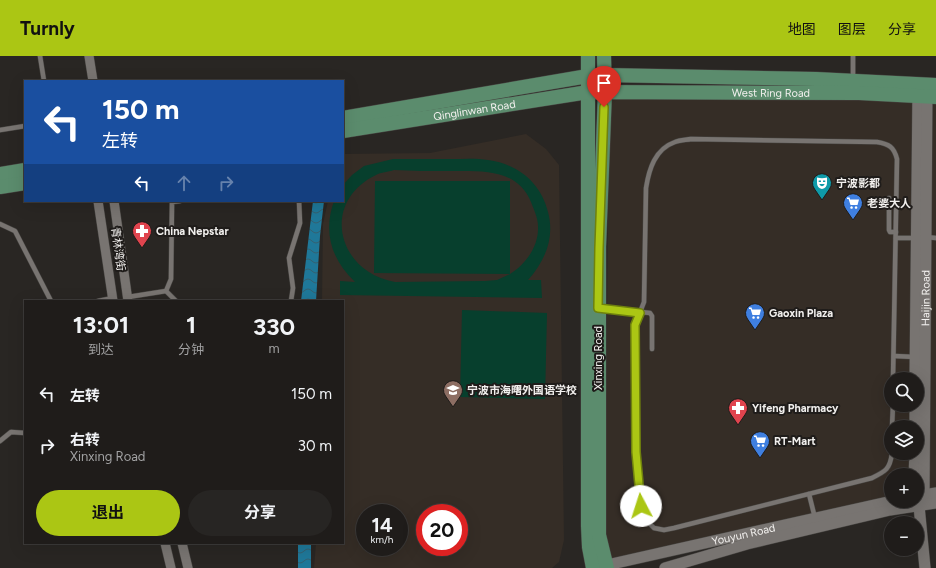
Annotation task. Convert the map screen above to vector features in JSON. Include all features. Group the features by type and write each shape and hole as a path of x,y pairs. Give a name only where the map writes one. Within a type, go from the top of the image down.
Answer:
{"main road":[{"name":"Xinxing Road","path":"588,56 588,526 589,546 600,567"},
{"name":"Xinxing Road","path":"600,567 598,308 605,92 604,56"},
{"name":"Qinglinwan Road","path":"344,118 588,76 604,75 853,81 927,90"},
{"name":"West Ring Road","path":"605,92 851,93 927,90"},
{"name":"Qinglinwan Road","path":"344,131 588,92 605,92"},
{"path":"0,174 24,170"},
{"path":"0,187 24,183"}],"street":[{"path":"89,56 93,80"},
{"name":"Haijin Road","path":"920,468 926,238 927,90"},
{"name":"青林湾街","path":"98,202 113,300"},
{"name":"青林湾街","path":"114,202 128,299"},
{"name":"Haijin Road","path":"915,372 926,238"},
{"name":"Youyun Road","path":"924,497 936,493"},
{"name":"Youyun Road","path":"924,500 936,502"},
{"name":"Youyun Road","path":"600,567 884,503"},
{"name":"Youyun Road","path":"665,568 747,544 895,508"},
{"name":"Haijin Road","path":"920,508 925,568"},
{"path":"165,544 171,568"},
{"path":"182,544 188,568"}],"lane":[{"path":"40,56 44,80"},
{"path":"853,56 853,81"},
{"path":"0,130 24,126"},
{"path":"890,460 885,472 872,478 664,530 654,528 646,520 641,506 636,452 635,325 644,302 646,188 651,165 662,150 675,142 691,139 877,142 890,146 895,152 897,160 893,372"},
{"path":"889,198 890,232 896,235 926,238"},
{"path":"166,291 171,279 172,202"},
{"path":"291,300 293,288 289,258 300,223 298,202"},
{"path":"0,224 14,232 50,300"},
{"path":"128,299 166,291"},
{"path":"166,291 175,300"},
{"path":"598,308 650,313 652,316 652,349"},
{"path":"894,356 916,357"},
{"path":"0,441 11,432 24,432"},
{"path":"809,494 815,518"}],"shaded area":[{"path":"609,97 936,101 936,488 924,491 924,468 884,468 884,500 611,560 605,534"},
{"name":"宁波市海曙外国语学校","path":"526,134 546,149 559,165 564,540 559,562 552,568 314,568 316,544 344,544 344,300 322,300 323,224 328,202 344,202 344,154 430,153"}],"green space":[{"path":"393,159 479,159 499,162 518,171 527,177 540,192 545,202 550,222 549,240 544,257 528,280 541,280 542,298 340,295 340,281 355,282 340,264 335,254 329,234 329,224 334,202 344,202 344,184 352,175 364,166","holes":["394,170 473,171 497,174 507,177 517,183 525,191 536,214 538,233 534,247 530,254 516,270 497,280 395,282 375,276 360,265 349,251 343,235 342,218 347,202 358,187 378,174"]},
{"path":"375,181 510,181 510,274 374,273"},
{"path":"462,310 547,313 545,399 460,397"}],"water":[{"path":"313,202 324,202 316,300 301,300"},
{"path":"298,544 311,544 311,568 298,568"}],"place":[{"name":"宁波影都","path":"822,200"},
{"name":"老婆大人","path":"853,220"},
{"name":"China Nepstar","path":"142,248"},
{"name":"Gaoxin Plaza","path":"755,330"},
{"name":"宁波市海曙外国语学校","path":"453,407"},
{"name":"Yifeng Pharmacy","path":"738,425"},
{"name":"RT-Mart","path":"760,458"}],"route":[{"path":"604,107 598,308 640,313 635,325 636,452 641,506"}]}
